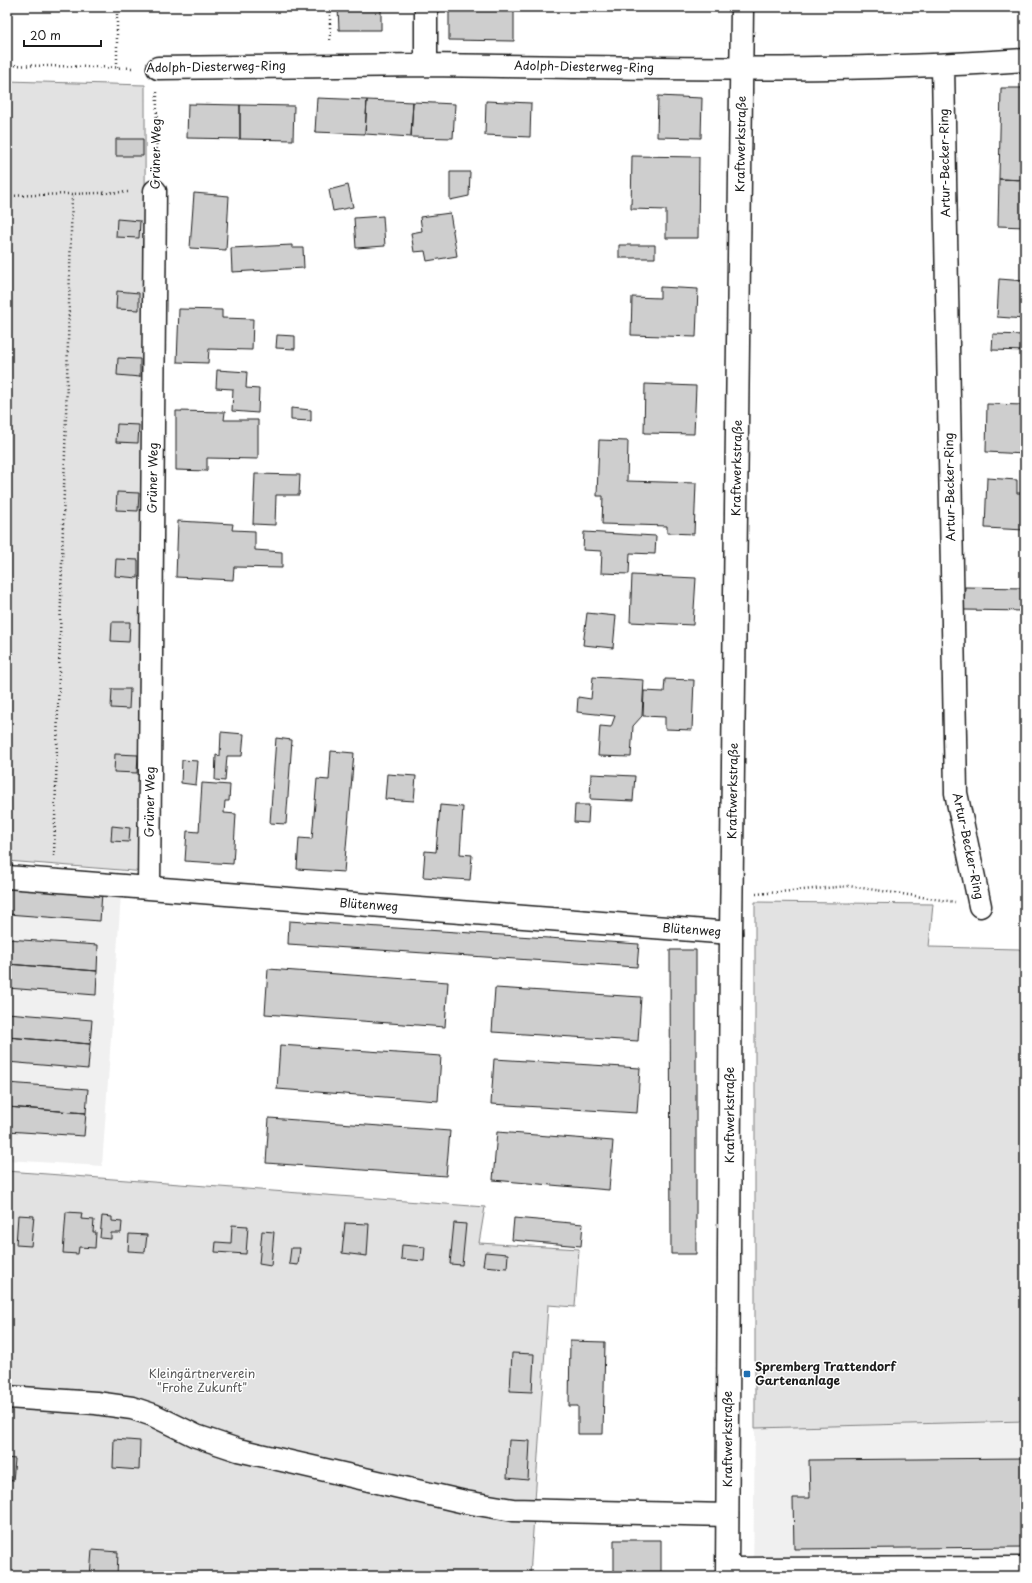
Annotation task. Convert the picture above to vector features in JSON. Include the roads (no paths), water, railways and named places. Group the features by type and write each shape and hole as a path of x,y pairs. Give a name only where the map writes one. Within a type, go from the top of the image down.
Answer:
{"street":[{"path":"426,7 426,65"},
{"name":"Kraftwerkstraße","path":"728,1572 727,1515 731,896 742,7"},
{"path":"742,69 943,66 1025,60"},
{"name":"Adolph-Diesterweg-Ring","path":"158,68 426,65 742,69"},
{"name":"Artur-Becker-Ring","path":"943,66 956,793 980,906"},
{"name":"Grüner Weg","path":"149,888 155,191"},
{"name":"Blütenweg","path":"7,876 53,881 731,933"},
{"path":"7,1397 96,1403 132,1408 153,1415 196,1436 238,1450 465,1502 513,1510 727,1515"},
{"path":"728,1572 1025,1568"}],"place":[{"name":"Spremberg Trattendorf Gartenanlage","path":"747,1374"}],"park label":[{"name":"Kleingärtnerverein \"Frohe Zukunft\"","path":"202,1381"}]}
